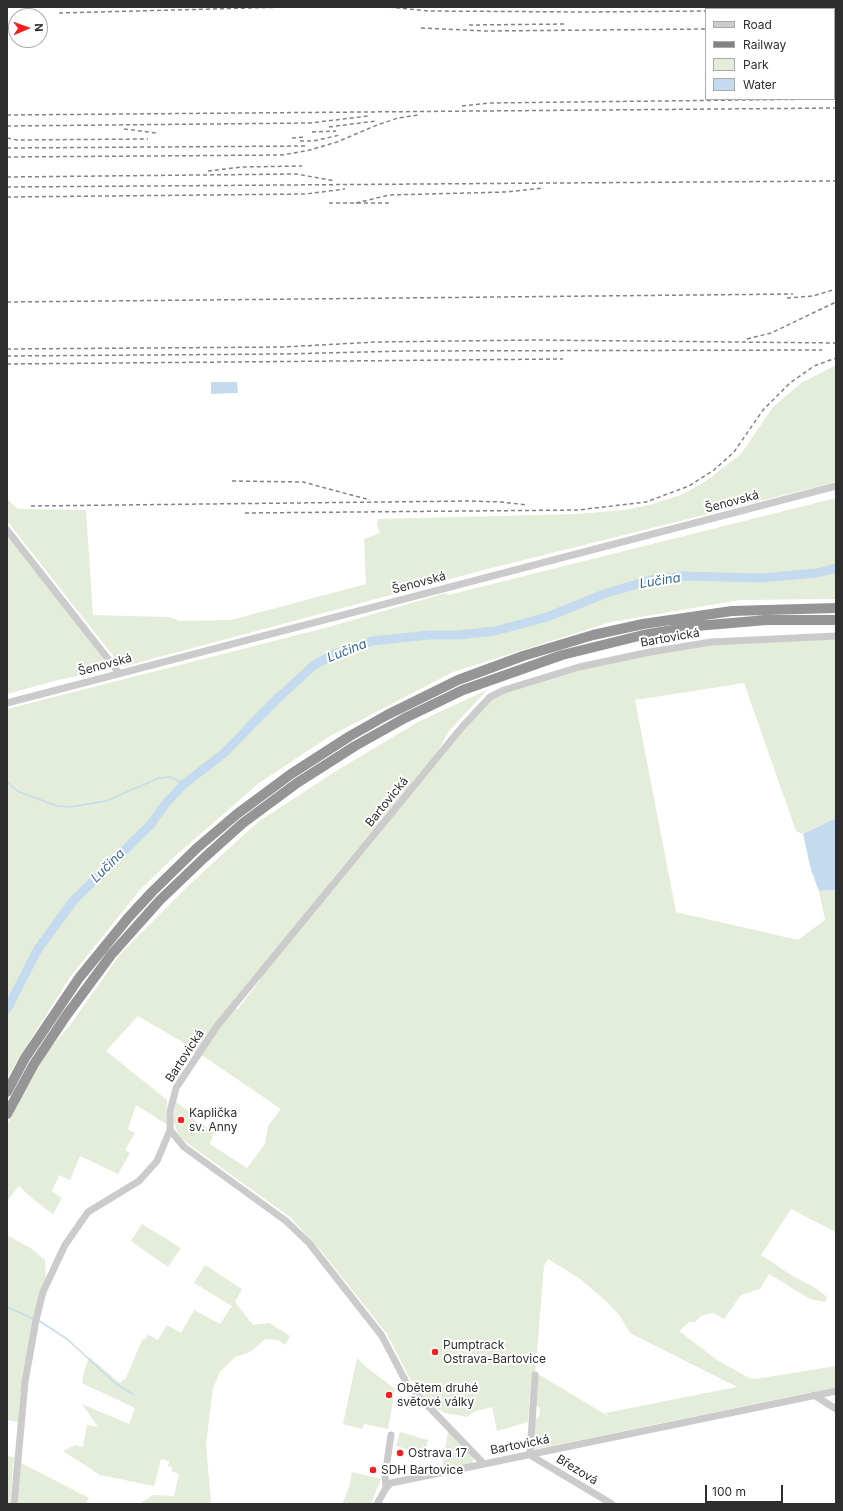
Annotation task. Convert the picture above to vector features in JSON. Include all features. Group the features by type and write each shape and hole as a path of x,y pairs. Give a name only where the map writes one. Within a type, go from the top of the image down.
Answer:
{"highway":[{"path":"7,1092 25,1058 79,978 128,918 152,892 197,848 263,794 319,755 362,729 458,680 523,656 593,635 643,624 732,610 836,608"},
{"path":"7,1114 34,1064 66,1016 111,955 160,900 243,823 297,783 355,746 400,721 464,690 562,655 643,635 696,626 767,620 836,620"}],"street":[{"name":"Šenovská","path":"7,702 836,486"},
{"path":"7,530 119,673"},
{"name":"Bartovická","path":"836,636 711,642 650,652 579,667 504,690 490,697 462,727 217,1026 176,1088 170,1112 170,1130 184,1147 286,1221 309,1243 382,1336 407,1384 484,1464 836,1391"},
{"path":"14,1504 25,1382 36,1320 51,1274 65,1245 88,1212 140,1181 158,1161 170,1130"},
{"path":"530,1455 535,1375"},
{"path":"814,1395 836,1409"},
{"path":"386,1488 385,1476 391,1435"},
{"name":"Březová","path":"530,1455 612,1504"},
{"path":"377,1504 386,1488 396,1482 484,1464"}],"green space":[{"path":"836,365 836,482 484,570 122,667 7,521 7,498 18,509 86,510 93,615 169,617 180,621 231,620 366,584 364,539 380,533 377,525 378,519 577,514 624,510 653,504 683,494 706,481 741,454 773,407 801,383"},
{"path":"836,498 836,599 740,600 611,622 453,672 330,736 259,783 174,857 139,891 70,977 7,1077 7,709 325,628 446,593 448,595"},
{"path":"7,536 111,669 58,680 7,694"},
{"path":"836,636 836,818 803,834 796,831 744,683 635,700 676,912 798,940 825,920 819,891 836,890 836,1232 791,1209 761,1255 791,1275 817,1289 827,1297 825,1302 810,1299 769,1274 760,1289 741,1295 724,1319 713,1313 701,1316 695,1322 689,1322 679,1331 717,1360 749,1378 755,1379 836,1366 836,1387 532,1450 534,1421 540,1415 540,1409 535,1404 538,1374 613,1419 605,1413 737,1387 630,1333 620,1316 607,1302 579,1278 548,1259 544,1266 535,1374 531,1374 528,1422 497,1431 492,1407 474,1412 467,1417 445,1413 434,1407 410,1379 387,1334 321,1251 290,1217 180,1138 173,1121 176,1102 195,1116 193,1119 214,1132 210,1144 247,1168 265,1144 268,1126 281,1109 203,1056 195,1053 181,1041 138,1016 106,1051 167,1100 166,1124 136,1105 128,1129 135,1133 125,1150 130,1153 118,1174 80,1156 70,1180 59,1175 52,1191 62,1198 53,1214 34,1200 19,1186 7,1201 7,1124 47,1052 71,1024 121,953 191,883 258,822 336,771 418,722 487,690 449,731 438,751 329,883 335,886 490,697 579,667 711,642","holes":["255,976 260,980 238,1009 232,1008"]},
{"path":"142,1224 181,1248 168,1267 131,1241"},
{"path":"7,1235 32,1249 45,1260 46,1276 32,1324 19,1403 18,1422 7,1420"},
{"path":"205,1265 242,1289 235,1302 253,1325 269,1323 290,1336 285,1345 278,1340 265,1339 250,1352 235,1357 220,1372 213,1388 206,1444 211,1504 139,1504 153,1495 174,1496 179,1474 171,1471 172,1467 168,1466 169,1461 161,1459 154,1486 100,1475 63,1451 75,1445 83,1447 87,1425 98,1427 82,1404 129,1424 135,1408 82,1383 84,1372 89,1357 120,1383 126,1378 142,1340 147,1338 147,1334 158,1340 167,1325 181,1333 194,1310 220,1324 232,1306 194,1283"},
{"path":"357,1358 366,1367 395,1389 388,1429 364,1424 362,1429 343,1424"},
{"path":"448,1431 474,1458 472,1463 442,1469"},
{"path":"400,1432 428,1440 424,1454 396,1446"},
{"path":"7,1456 14,1457 10,1504 7,1504"},
{"path":"21,1463 89,1498 86,1504 17,1504"},
{"path":"352,1472 381,1479 371,1504 342,1504 349,1487"}],"water":[{"path":"211,382 237,382 238,393 211,394"},
{"path":"836,818 836,890 819,891 811,870 803,834"}],"waterway":[{"name":"Lučina","path":"7,1009 38,949 73,901 151,824 166,803 184,784 223,754 277,699 313,666 332,655 372,641 429,635 458,635 495,631 547,617 604,594 650,580 683,576 761,578 817,573 836,568"},
{"path":"7,782 19,792 57,806 70,807 106,801 159,778 170,777 184,784"},
{"path":"7,1307 34,1319"},
{"path":"38,1320 67,1339 115,1383 134,1395"}],"railway":[{"path":"59,13 288,7"},
{"path":"389,7 428,11 705,11"},
{"path":"804,8 810,7"},
{"path":"469,25 565,24"},
{"path":"421,28 486,31 705,29"},
{"path":"462,106 489,103 743,100"},
{"path":"7,115 836,108"},
{"path":"7,157 282,155 310,150 337,142 398,118 418,115"},
{"path":"7,126 310,123 368,116"},
{"path":"329,127 376,121"},
{"path":"124,129 156,133"},
{"path":"312,132 336,131"},
{"path":"300,141 313,141 340,135"},
{"path":"292,138 306,137"},
{"path":"7,138 17,140 148,139"},
{"path":"7,148 308,146"},
{"path":"208,171 242,167 302,166"},
{"path":"7,177 296,174 335,181"},
{"path":"7,187 836,181"},
{"path":"356,203 389,195 506,192 544,188"},
{"path":"7,197 305,194 345,189"},
{"path":"329,203 390,203"},
{"path":"787,298 813,296 836,289"},
{"path":"7,302 793,294"},
{"path":"747,339 771,333 836,302"},
{"path":"7,349 284,347 376,342 536,340 836,343"},
{"path":"7,356 283,354 405,351 822,350"},
{"path":"245,513 578,510 646,502 689,486 714,470 734,452 763,410 790,383 814,366 836,358"},
{"path":"7,364 563,359"},
{"path":"232,481 303,482 370,500"},
{"path":"31,506 470,501 528,505"}],"place":[{"name":"Kaplička sv. Anny","path":"181,1120"},
{"name":"Pumptrack Ostrava-Bartovice","path":"435,1352"},
{"name":"Obětem druhé světové války","path":"389,1395"},
{"name":"Ostrava 17","path":"400,1453"},
{"name":"SDH Bartovice","path":"373,1470"}]}
